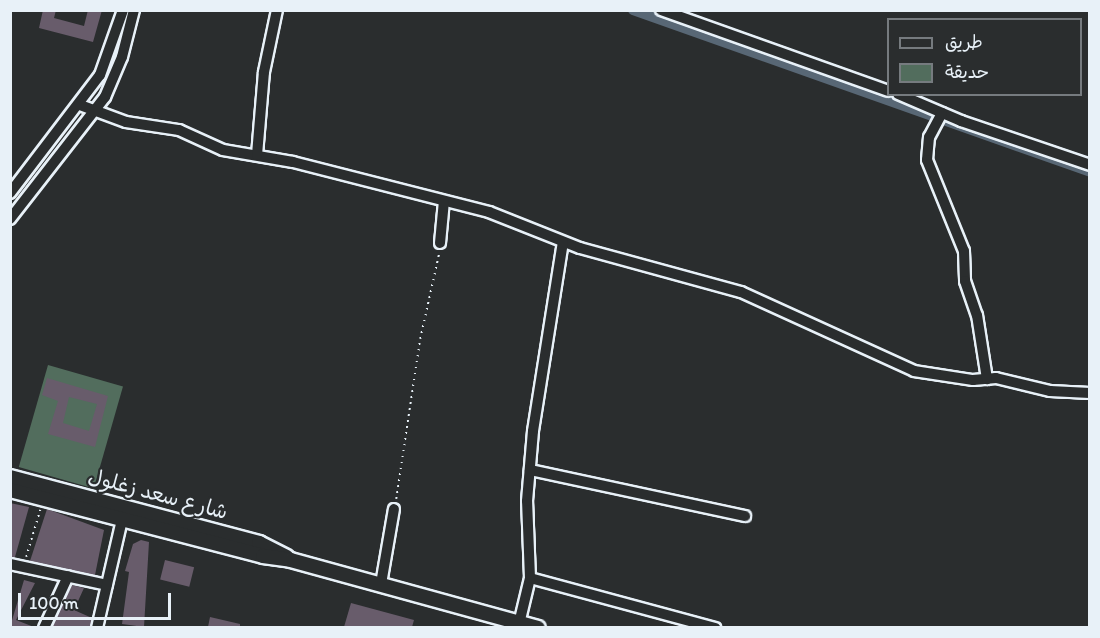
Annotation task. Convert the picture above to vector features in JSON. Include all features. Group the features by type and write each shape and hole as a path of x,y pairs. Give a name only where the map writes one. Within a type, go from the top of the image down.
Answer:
{"main road":[{"name":"شارع سعد زغلول","path":"10,477 259,543 291,560"},
{"name":"شارع سعد زغلول","path":"10,490 262,556 291,560 519,625 538,627"}],"street":[{"path":"10,193 80,105 110,54 123,10"},
{"path":"11,217 95,110 114,79 134,10"},
{"path":"257,155 264,72 277,10"},
{"path":"660,10 887,91"},
{"path":"902,96 941,114 1089,165"},
{"path":"80,105 126,122 179,130 224,150 257,155 504,217 563,242 759,298 914,371 987,379 1060,392 1089,393"},
{"path":"941,114 926,149 927,160 964,251 965,281 977,315 987,379"},
{"path":"440,243 444,201"},
{"path":"519,625 530,578 527,501 530,470 563,242"},
{"path":"530,470 745,516"},
{"path":"381,584 394,509"},
{"path":"97,627 122,520"},
{"path":"10,564 106,585"},
{"path":"44,627 68,576"},
{"path":"530,578 715,627"}],"path":[{"path":"394,509 420,339 440,243"},
{"path":"23,566 43,499"}],"green space":[{"path":"48,365 123,386 94,488 19,467"}],"building":[{"path":"43,10 56,10 54,18 84,26 88,10 102,10 93,42 39,28"},
{"path":"47,378 108,396 95,447 48,434 58,401 42,395","holes":["69,397 97,404 89,431 63,423"]},
{"path":"10,503 29,507 15,557 10,557"},
{"path":"47,509 104,530 95,575 30,561"},
{"path":"141,540 149,542 144,627 122,624 129,572 125,571 133,544"},
{"path":"165,560 194,567 189,587 160,579"},
{"path":"24,580 35,583 16,620 34,627 10,627"},
{"path":"72,585 84,588 74,610 92,618 90,627 52,627"},
{"path":"351,603 414,620 412,627 344,627"},
{"path":"210,617 240,624 240,627 208,627"}],"waterway":[{"path":"633,10 1090,172"}]}
